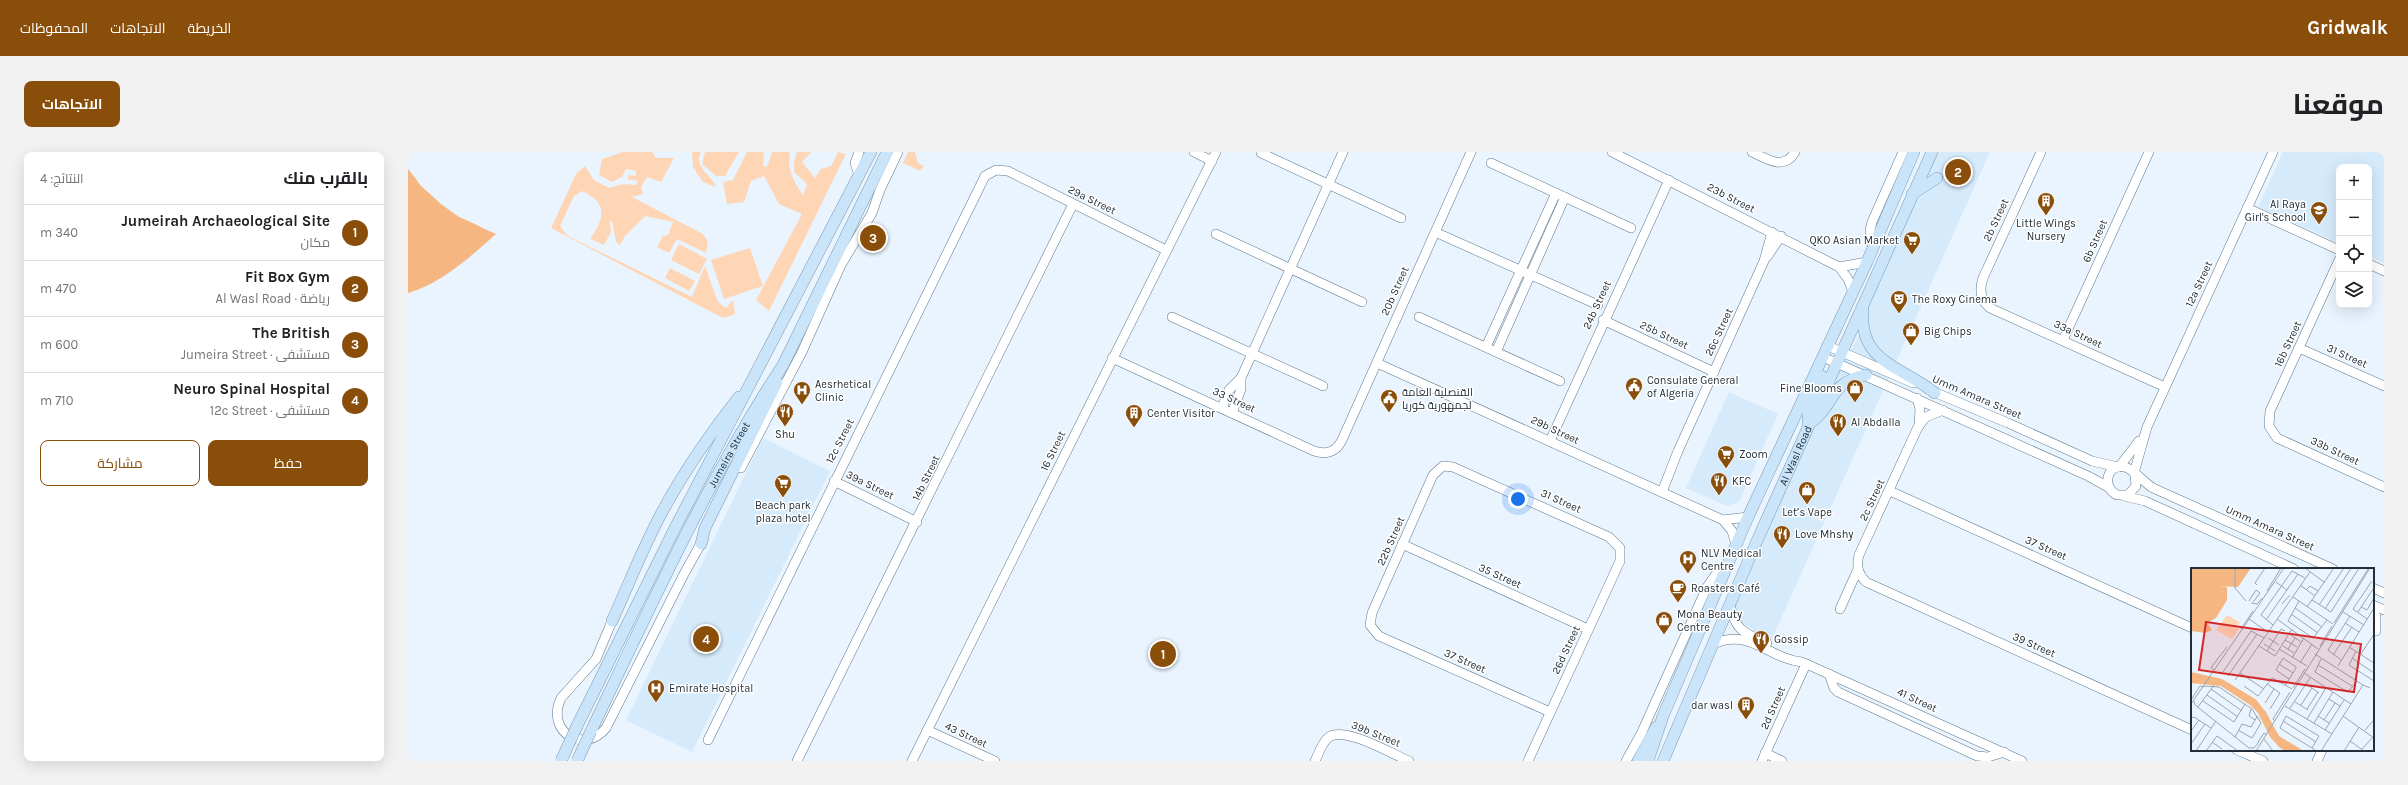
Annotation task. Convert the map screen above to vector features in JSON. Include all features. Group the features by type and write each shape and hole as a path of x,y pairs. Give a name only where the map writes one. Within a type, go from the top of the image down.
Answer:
{"main road":[{"name":"Jumeira Street","path":"561,761 675,528 870,152"},
{"name":"Jumeira Street","path":"577,761 687,534 755,410 782,365 887,152"},
{"name":"Al Wasl Road","path":"1638,761 1662,716 1728,566 1748,516 1867,262 1914,152"},
{"name":"Al Wasl Road","path":"1663,761 1808,426 1932,152"},
{"path":"1912,194 1937,178"},
{"path":"1863,305 1865,333 1874,353 1884,362 1920,381 1935,393"},
{"path":"1808,426 1808,408 1826,366 1821,360"},
{"path":"701,544 709,520 771,397 782,365"},
{"path":"1808,426 1825,410 1840,385 1850,379 1866,375"},
{"path":"612,621 649,537 672,494 721,420 754,378"},
{"name":"Al Wasl Road","path":"1648,761 1662,716"}],"street":[{"path":"859,152 855,163 859,175"},
{"path":"612,621 596,659 561,698 558,706 558,722 561,728 572,737 590,739 600,735 606,728 798,359 841,265 872,213 880,190 898,152"},
{"path":"1194,152 1212,161"},
{"name":"16 Street","path":"912,761 1216,152"},
{"path":"1222,408 1229,390 1241,378 1343,152"},
{"name":"20b Street","path":"1342,440 1471,152"},
{"name":"23b Street","path":"1612,152 1840,267"},
{"path":"1752,152 1772,162 1785,162 1795,152"},
{"name":"Al Wasl Road","path":"1873,248 1870,235 1872,222 1903,152"},
{"name":"2b Street","path":"1983,300 1981,289 1983,278 2041,152"},
{"name":"6b Street","path":"2063,340 2149,152"},
{"name":"12a Street","path":"2119,467 2136,447 2147,427 2273,152"},
{"path":"1261,153 1401,218"},
{"path":"1491,163 1631,228"},
{"name":"12c Street","path":"708,740 834,480 982,182 990,172 1001,170 1008,171"},
{"name":"29a Street","path":"1008,171 1166,250"},
{"name":"24b Street","path":"1550,441 1603,320 1669,180"},
{"path":"1486,347 1556,193"},
{"path":"1496,352 1565,197"},
{"name":"14b Street","path":"797,761 1074,204"},
{"path":"2247,208 2336,249"},
{"path":"1435,232 1598,304"},
{"path":"1216,234 1362,302"},
{"name":"26c Street","path":"1659,491 1776,234"},
{"path":"1853,292 1848,279 1840,267 1867,262"},
{"path":"2372,265 2384,271"},
{"name":"16b Street","path":"2277,438 2272,432 2268,418 2336,267"},
{"name":"33a Street","path":"1983,300 1990,308 2165,387"},
{"path":"1172,317 1323,386"},
{"path":"1419,317 1560,381"},
{"name":"25b Street","path":"1603,320 1714,372"},
{"name":"Umm Amara Street","path":"1828,346 1840,358 1866,375 2088,476 2108,488"},
{"name":"31 Street","path":"2299,348 2384,386"},
{"name":"33 Street","path":"1112,358 1320,453 1334,450 1342,440"},
{"name":"Umm Amara Street","path":"1821,360 1840,358 1935,393 2008,423 2092,461 2119,467"},
{"name":"29b Street","path":"1377,363 1723,520"},
{"path":"1232,413 1241,389 1241,378"},
{"name":"2c Street","path":"1840,609 1858,569 1859,555 1890,491 1918,427 1920,415 1917,398"},
{"name":"2c Street","path":"1918,427 1926,417 1943,410"},
{"name":"12a Street","path":"2134,473 2147,427"},
{"name":"33b Street","path":"2277,438 2384,487"},
{"name":"31 Street","path":"1443,466 1453,467 1577,522 1609,537 1620,548"},
{"name":"22b Street","path":"1372,629 1370,617 1433,476 1443,466"},
{"path":"2124,496 2134,490 2137,482 2134,473 2128,468 2119,467 2108,475 2108,488 2113,493 2145,502 2292,568"},
{"name":"Umm Amara Street","path":"2134,473 2153,488 2330,568"},
{"name":"39a Street","path":"834,480 917,522"},
{"name":"37 Street","path":"1890,491 2191,628"},
{"path":"1723,520 1748,516"},
{"path":"1723,520 1732,531 1736,545"},
{"name":"35 Street","path":"1402,544 1588,629"},
{"name":"26d Street","path":"1528,761 1620,560 1620,548"},
{"name":"Al Wasl Road","path":"1626,761 1641,734 1707,587 1716,574 1728,566"},
{"name":"39 Street","path":"1858,569 1866,582 2191,730"},
{"path":"2374,588 2384,593"},
{"name":"41 Street","path":"1730,604 1734,621 1739,629 1790,654 1804,663 2022,761"},
{"path":"2374,605 2384,610"},
{"path":"2374,611 2376,616 2374,634"},
{"path":"2374,634 2384,621"},
{"name":"37 Street","path":"1372,629 1379,636 1550,712"},
{"name":"41 Street","path":"1713,644 1728,639 1740,638 1792,660 1804,663"},
{"name":"2d Street","path":"1763,757 1804,663"},
{"path":"1829,674 1834,688 1838,692 1977,756 1988,757 2004,752"},
{"name":"43 Street","path":"927,730 995,761"},
{"name":"39b Street","path":"1315,761 1324,742 1333,735 1351,735 1409,761"},
{"path":"2239,751 2263,761"},
{"path":"2317,761 2322,751"},
{"path":"1763,757 1782,761"}],"shaded area":[{"path":"623,152 652,152 656,158 674,158 661,182 647,177 641,187 643,194 632,197 703,234 708,242 706,253 677,239 669,253 657,247 663,236 668,235 673,222 645,216 625,236 620,245 616,242 612,221 610,222 611,232 604,245 590,239 601,218 600,206 590,196 582,191 574,196 560,226 567,235 578,241 692,297 705,266 718,302 726,308 733,300 735,314 723,318 551,228 576,174 585,166 594,180 609,188 623,184 636,185 638,181 627,179 629,175 636,176 636,171 626,169 622,177 612,182 599,175 602,159"},
{"path":"692,152 701,152 699,162 701,167 716,187 703,182 693,167"},
{"path":"705,152 739,152 725,176 716,176 702,164"},
{"path":"747,152 764,152 763,166 767,167 772,152 790,152 790,170 803,195 807,184 794,172 794,161 797,152 811,152 802,162 815,178 821,169 831,166 838,152 846,154 769,311 756,300 802,214 779,204 764,176 751,181 744,202 727,204 723,182 733,180"},
{"path":"908,152 915,152 918,163 924,166 920,171 903,163"},
{"path":"1931,152 1990,152 1771,641 1734,618 1727,609 1827,395 1862,329 1863,305"},
{"name":"Al Raya Girl's School","path":"2283,152 2384,152 2384,263 2372,257 2372,164 2336,164 2336,242 2258,207"},
{"path":"408,169 437,199 459,215 496,234 466,260 444,276 420,289 408,293"},
{"path":"679,244 707,259 699,274 671,260"},
{"path":"750,248 763,286 724,299 711,260"},
{"path":"670,268 695,281 689,291 665,278"},
{"path":"1729,392 1778,414 1739,502 1727,506 1686,488"},
{"path":"763,438 830,471 692,752 626,720"}],"pier":[{"path":"408,167 442,202 460,215 498,234 459,217 441,204 420,185"}],"place":[{"name":"Fit Box Gym","path":"1958,172"},
{"name":"Little Wings Nursery","path":"2046,216"},
{"name":"Al Raya Girl's School","path":"2319,225"},
{"name":"The British","path":"873,238"},
{"name":"QKO Asian Market","path":"1912,255"},
{"name":"The Roxy Cinema","path":"1899,314"},
{"name":"Big Chips","path":"1911,346"},
{"name":"Consulate General of Algeria","path":"1634,401"},
{"name":"Fine Blooms","path":"1855,403"},
{"name":"Aesrhetical Clinic","path":"802,405"},
{"name":"القنصلية العامة لجمهورية كوريا","path":"1389,413"},
{"name":"Shu","path":"785,427"},
{"name":"Center Visitor","path":"1134,428"},
{"name":"Al Abdalla","path":"1838,437"},
{"name":"Zoom","path":"1726,469"},
{"name":"KFC","path":"1719,496"},
{"name":"Beach park plaza hotel","path":"783,498"},
{"name":"Let’s Vape","path":"1807,505"},
{"name":"Love Mhshy","path":"1782,549"},
{"name":"NLV Medical Centre","path":"1688,574"},
{"name":"Roasters Café","path":"1678,603"},
{"name":"Mona Beauty Centre","path":"1664,635"},
{"name":"Neuro Spinal Hospital","path":"706,639"},
{"name":"Jumeirah Archaeological Site","path":"1163,654"},
{"name":"Gossip","path":"1761,654"},
{"name":"Emirate Hospital","path":"656,703"},
{"name":"dar wasl","path":"1746,720"}]}
